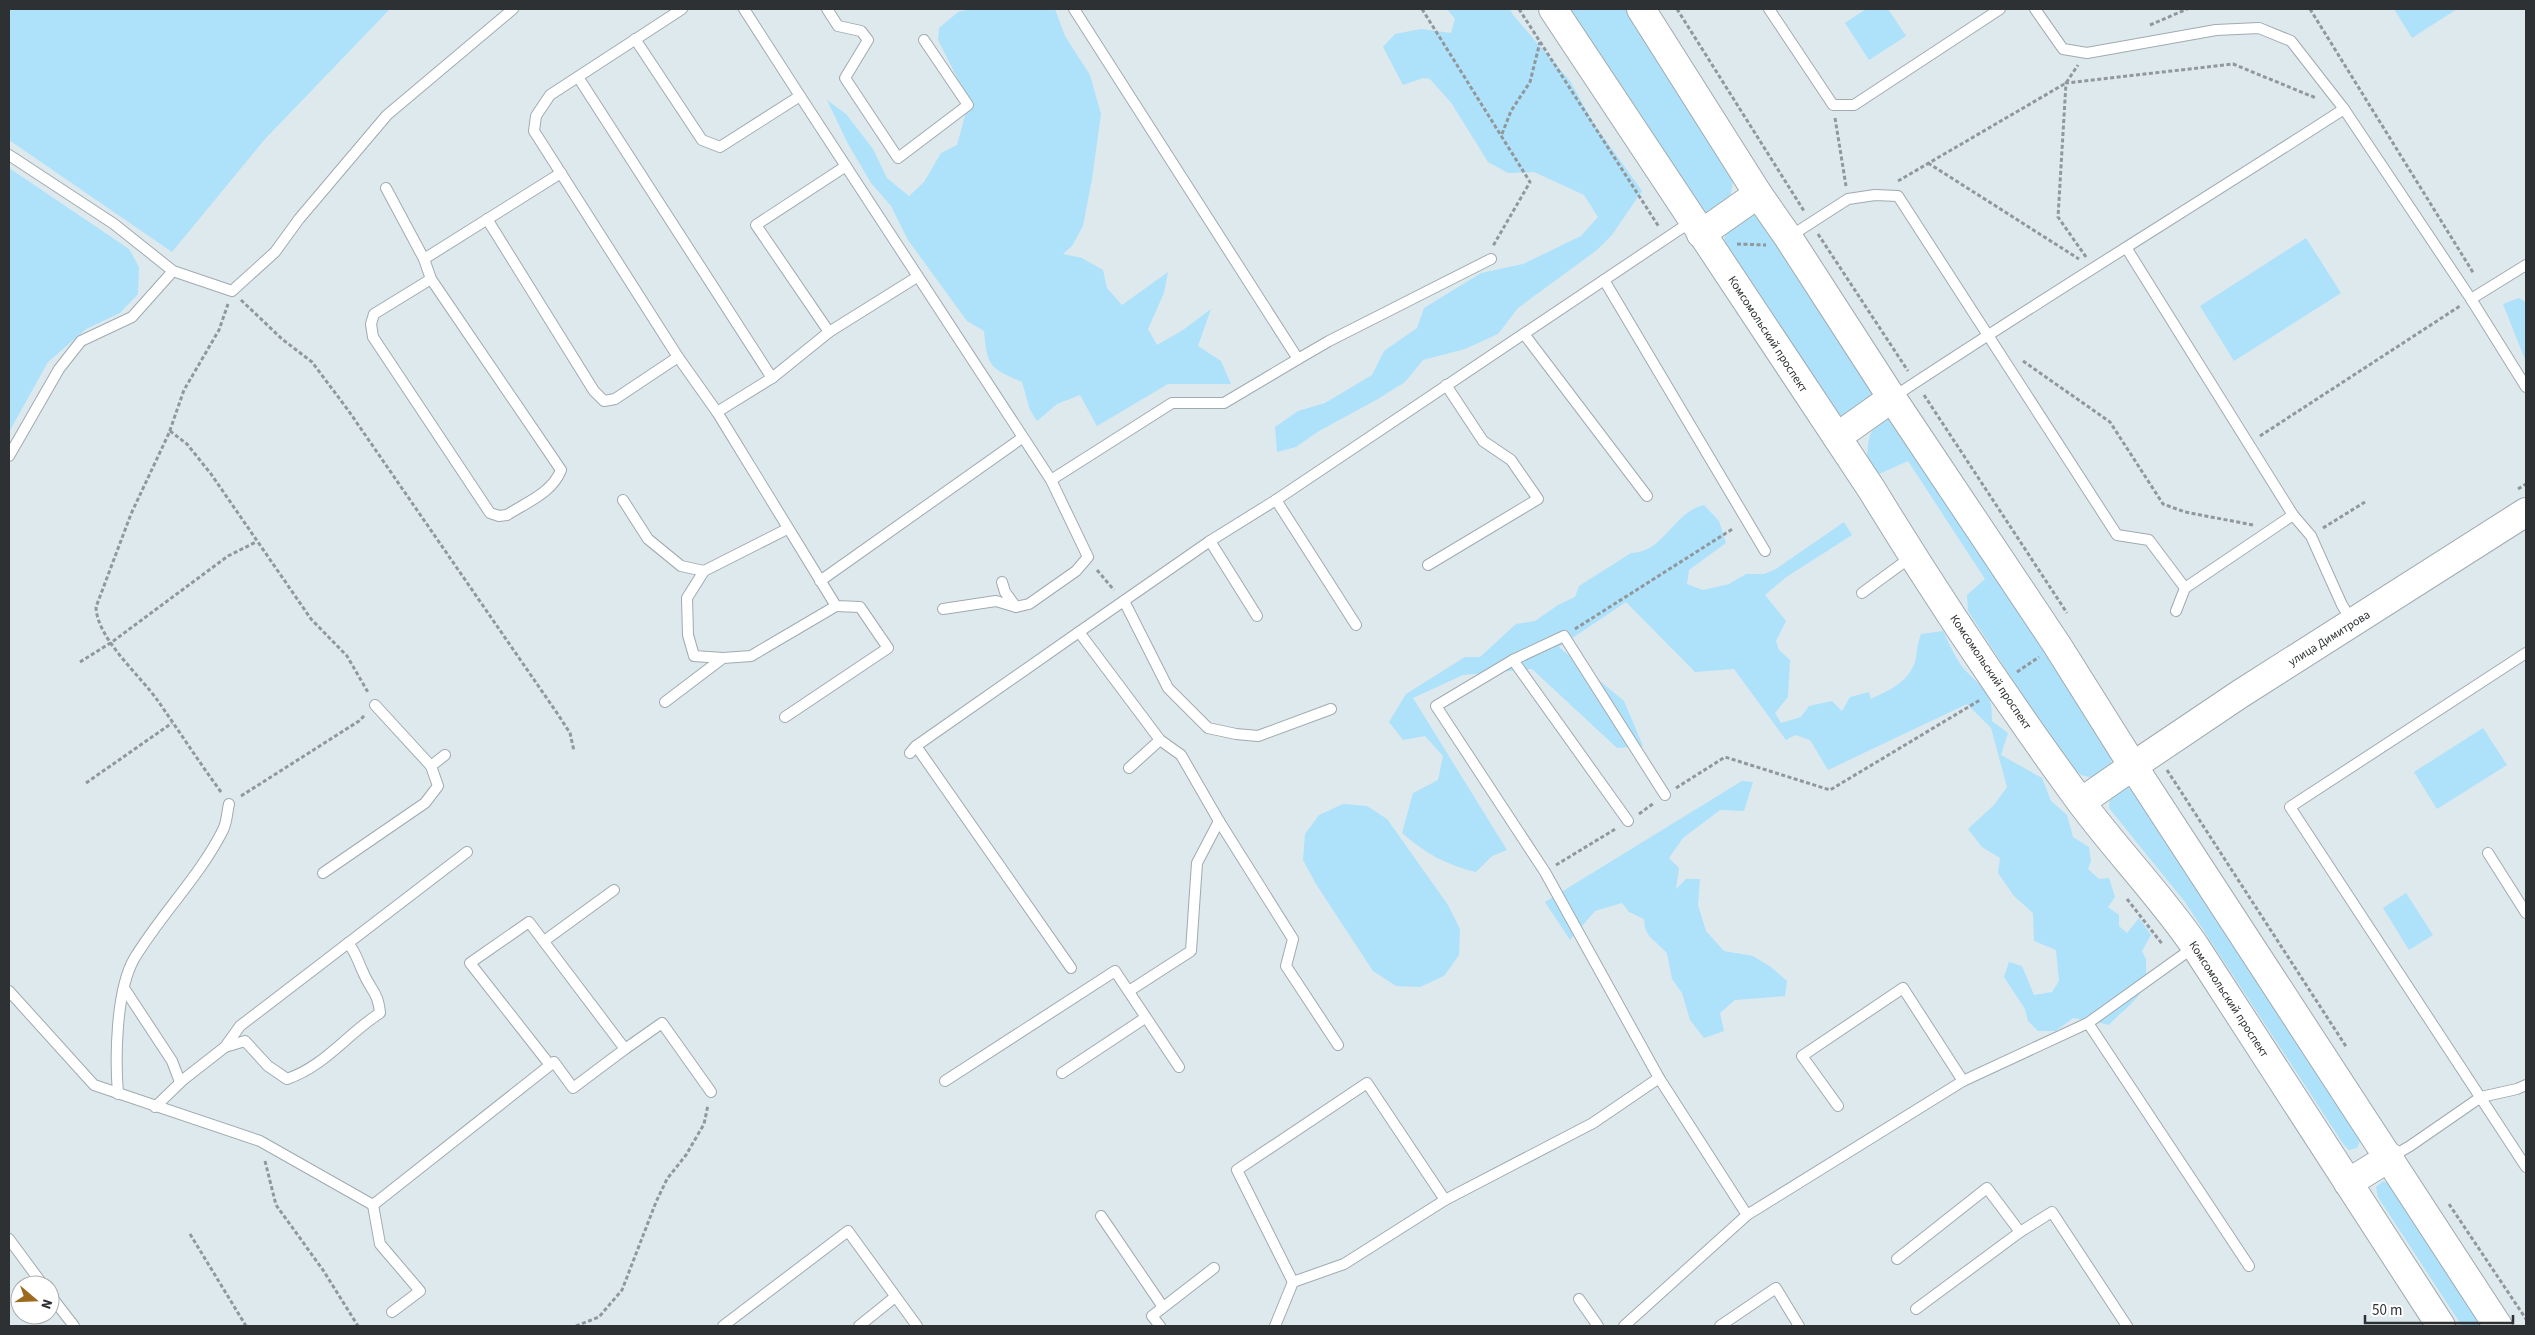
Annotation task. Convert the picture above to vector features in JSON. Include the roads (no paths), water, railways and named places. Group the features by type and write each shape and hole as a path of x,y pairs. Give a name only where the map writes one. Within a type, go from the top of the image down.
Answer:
{"main road":[{"name":"Комсомольский проспект","path":"1554,9 1837,437 1912,556 1999,684 2081,802 2175,916 2348,1183 2434,1324"},
{"path":"1641,9 1758,194 1791,241 1892,398 2056,645 2498,1326"},
{"path":"1702,234 1758,194"},
{"path":"1837,437 1892,398"},
{"name":"улица Димитрова","path":"2081,802 2133,766 2526,512"},
{"path":"2348,1183 2390,1157"}],"lane":[{"path":"9,155 114,224 173,270 232,292 275,252 299,219 387,115 513,9"},
{"path":"682,9 550,95 536,116 534,131 678,357 717,412 787,529 836,606"},
{"path":"744,9 1051,480 1088,557 1076,571 1029,604 1016,607 996,601 943,609"},
{"path":"827,9 838,26 861,31 868,40 845,78 898,158 968,105 924,40"},
{"path":"1074,9 1298,359"},
{"path":"1770,9 1833,105 1854,105 2000,9"},
{"path":"2035,9 2063,49 2087,53 2216,30 2260,28 2291,41 2344,109 2471,299 2526,387"},
{"path":"635,39 702,140 711,144 720,147 800,96"},
{"path":"578,76 772,378"},
{"path":"1892,398 1986,335 2126,249 2344,109"},
{"path":"829,332 756,224 846,166"},
{"path":"424,259 561,173"},
{"path":"386,188 424,259 431,279 561,470 551,488 507,514 499,516 490,513 373,337 371,324 374,314 431,279"},
{"path":"1791,241 1848,200 1875,195 1898,196 1986,335 2118,535 2149,540 2184,588"},
{"path":"487,219 594,391 604,401 615,399 678,357"},
{"path":"1071,968 913,750 1210,541 1276,500 1604,280 1702,234"},
{"path":"2126,249 2293,515 2311,536 2342,605 2354,623"},
{"path":"1051,480 1172,403 1224,403 1329,341 1491,259"},
{"path":"2471,299 2526,265"},
{"path":"9,456 59,369 81,341 132,317 173,270"},
{"path":"717,412 772,378 829,332 917,277"},
{"path":"1604,280 1765,551"},
{"path":"1524,334 1647,496"},
{"path":"1428,565 1538,498 1510,460 1483,441 1446,385"},
{"path":"820,581 1022,438"},
{"path":"623,500 648,539 681,566 704,571"},
{"path":"1276,500 1356,625"},
{"path":"2176,611 2184,588 2293,515"},
{"path":"785,717 888,648 860,607 836,606 751,656 722,658 694,656 688,635 688,598 704,571 787,529"},
{"path":"1210,541 1257,616"},
{"path":"1862,593 1912,556"},
{"path":"1002,582 1005,592 1016,607"},
{"path":"1124,601 1168,688 1208,728 1236,734 1258,736 1331,709"},
{"path":"1079,632 1160,740 1181,755 1219,821 1293,939 1286,966 1338,1045"},
{"path":"1665,795 1564,636 1513,660 1436,706 1545,872 1659,1078 1747,1215"},
{"path":"2526,653 2290,807 2526,1167"},
{"path":"665,702 722,658"},
{"path":"1513,660 1628,822"},
{"path":"322,873 425,803 438,786 431,766 375,705"},
{"path":"1129,768 1160,740"},
{"path":"431,766 445,755"},
{"path":"118,1094 115,1064 124,988 133,961 201,866 224,828 229,804"},
{"path":"1129,991 1191,951 1197,863 1219,821"},
{"path":"155,1107 180,1082 225,1047 240,1026 467,852"},
{"path":"2488,853 2526,913"},
{"path":"544,941 614,890"},
{"path":"550,1065 470,963 529,922 625,1049"},
{"path":"225,1047 245,1040 268,1066 287,1079 303,1074 340,1047 358,1027 380,1013 378,997 363,972 358,955 348,943"},
{"path":"1624,1326 1747,1215 1963,1081 2088,1023 2195,946"},
{"path":"944,1081 1116,971 1179,1067"},
{"path":"124,988 172,1061 180,1082"},
{"path":"1838,1106 1802,1056 1902,988 1963,1081"},
{"path":"9,991 94,1085 260,1141 373,1205"},
{"path":"1062,1074 1146,1018"},
{"path":"373,1205 554,1062 573,1088 662,1023 711,1092"},
{"path":"2088,1023 2249,1266"},
{"path":"1275,1326 1293,1282 1344,1264 1445,1200 1592,1123 1659,1078"},
{"path":"1293,1282 1236,1170 1367,1082 1445,1200"},
{"path":"2390,1157 2410,1146 2481,1097 2517,1089 2526,1085"},
{"path":"1897,1260 1988,1188 2020,1232"},
{"path":"373,1205 380,1244 420,1291 392,1312"},
{"path":"1916,1309 2020,1232 2052,1212 2127,1326"},
{"path":"1101,1216 1163,1307"},
{"path":"723,1326 848,1231 917,1326"},
{"path":"9,1240 35,1275"},
{"path":"1160,1326 1152,1316 1214,1268"},
{"path":"1720,1326 1776,1288 1799,1326"},
{"path":"859,1326 895,1297"},
{"path":"1579,1299 1598,1326"},
{"path":"60,1308 74,1326"}]}
